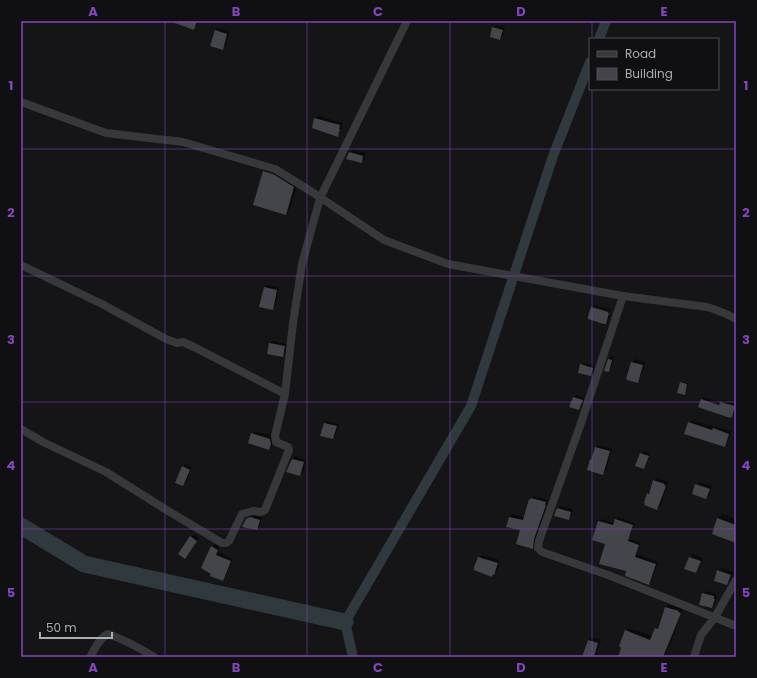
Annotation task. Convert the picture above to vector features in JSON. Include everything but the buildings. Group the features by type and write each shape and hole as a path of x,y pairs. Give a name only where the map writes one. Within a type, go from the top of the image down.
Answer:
{"street":[{"path":"21,429 43,442 106,472 222,543 226,543 229,540 242,514 253,511 261,512 265,510 289,450 288,447 276,442 275,439 284,394 302,264 320,198 407,21"},
{"path":"21,102 106,133 183,142 275,169 384,240 448,264 622,296 718,310 736,319"},
{"path":"21,266 102,304 166,339 177,343 183,342 196,348 284,394"},
{"path":"622,296 583,418 539,541 538,548 542,552 608,575 736,626"},
{"path":"694,657 701,635 714,617 736,580"},
{"path":"90,657 100,639 108,634 137,646 154,657"}],"waterway":[{"path":"599,38 606,21"},
{"path":"353,657 345,622 471,406 553,156 589,65"},
{"path":"21,526 84,564 345,622"}]}
